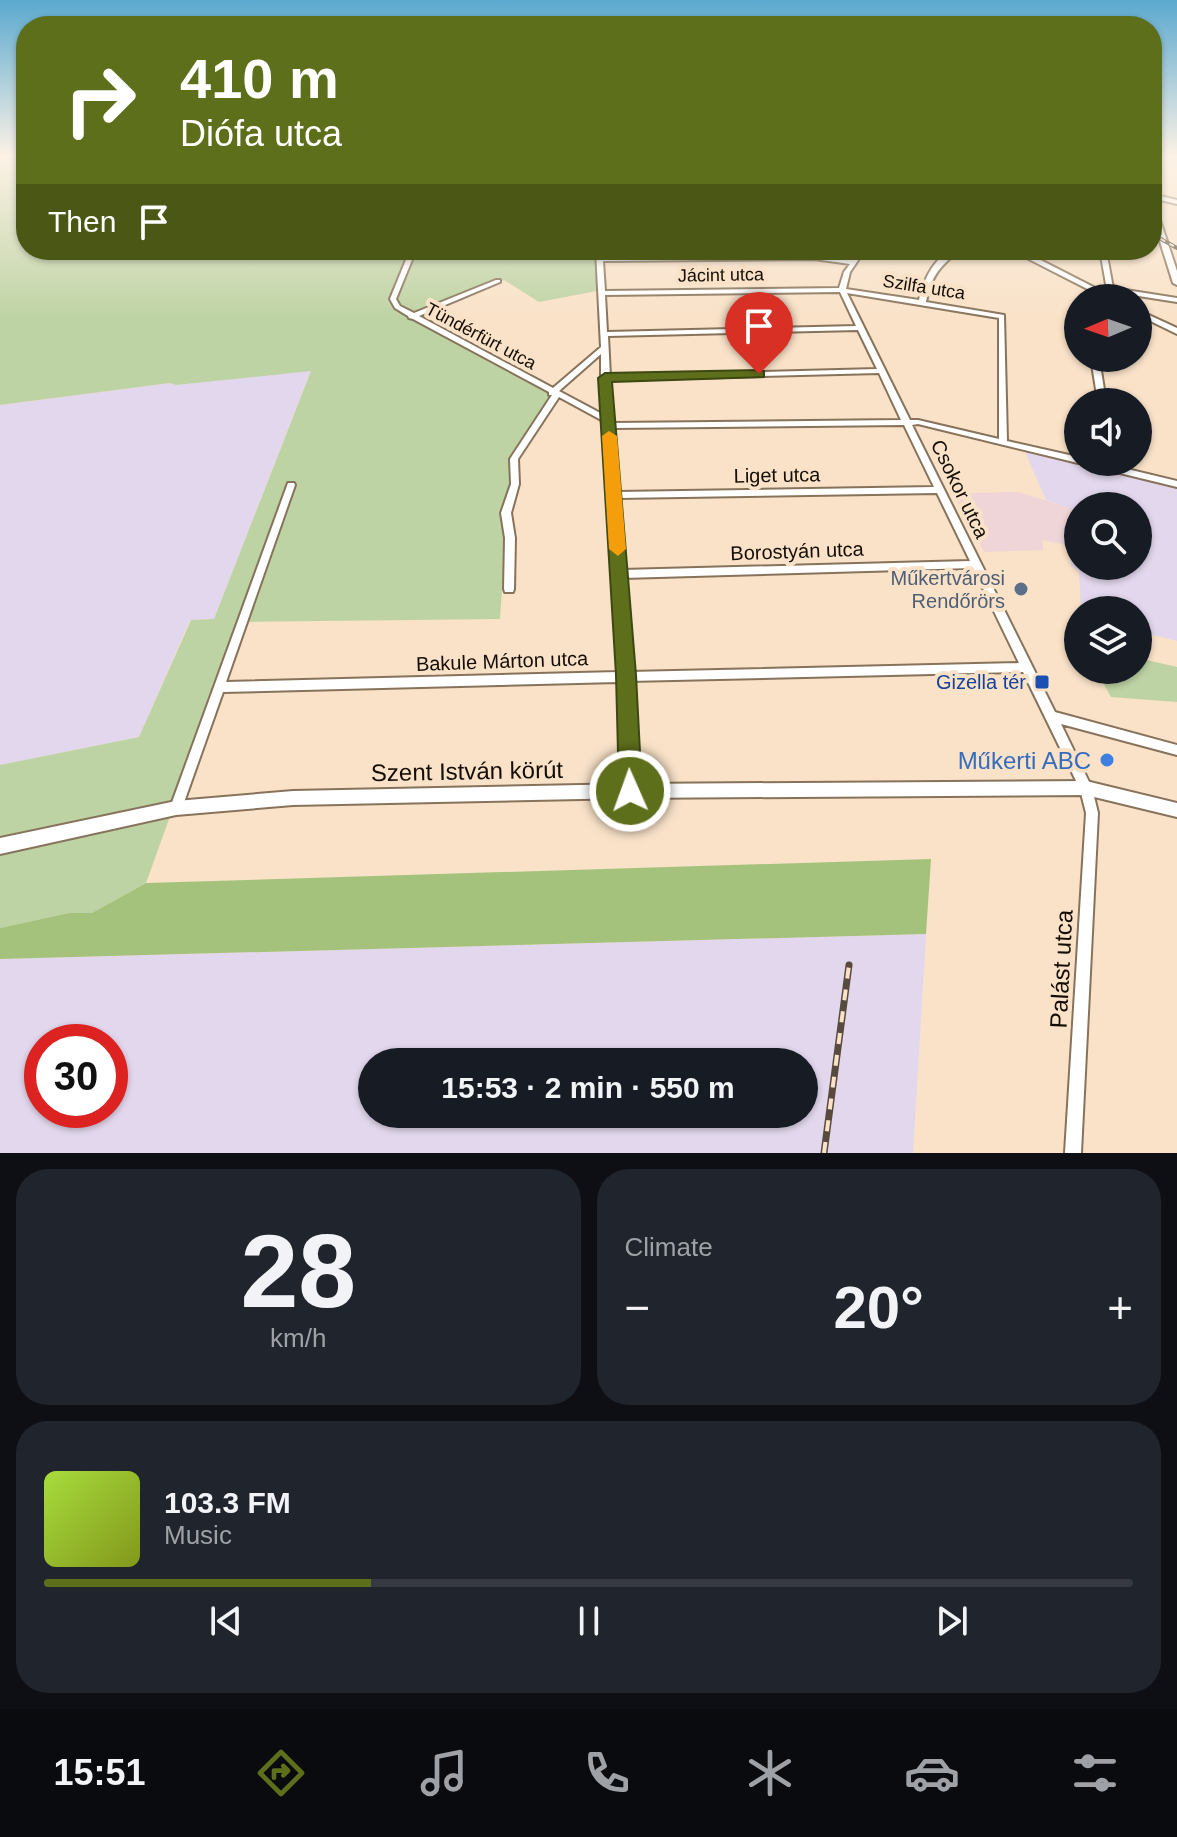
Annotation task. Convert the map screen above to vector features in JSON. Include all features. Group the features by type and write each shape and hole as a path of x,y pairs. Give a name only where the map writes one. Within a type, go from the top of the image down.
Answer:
{"street":[{"path":"1162,236 1177,283"},
{"name":"Tündérfürt utca","path":"409,260 393,299 394,305 608,423"},
{"path":"600,260 603,349 626,675 630,791"},
{"path":"840,260 852,262 842,290"},
{"path":"922,303 925,285 935,267 944,260"},
{"path":"1035,260 1084,284"},
{"path":"1104,260 1107,284"},
{"path":"411,317 498,281"},
{"name":"Szilfa utca","path":"842,290 1002,316 1003,442"},
{"name":"Jácint utca","path":"601,293 842,290"},
{"name":"Csokor utca","path":"842,290 1086,788"},
{"path":"1152,299 1177,300"},
{"path":"1152,319 1177,331"},
{"path":"604,334 860,328"},
{"path":"509,589 510,538 506,513 515,484 514,459 554,394 603,349"},
{"path":"605,378 882,371"},
{"path":"608,423 918,422 1064,457"},
{"path":"1150,476 1177,484"},
{"path":"176,808 291,485"},
{"name":"Liget utca","path":"614,495 940,490"},
{"name":"Borostyán utca","path":"619,574 976,564"},
{"name":"Bakule Márton utca","path":"220,687 1026,667"},
{"path":"1050,716 1177,750"},
{"name":"Szent István körút","path":"0,846 176,808 293,798 630,791 1086,788 1177,810"},
{"name":"Palást utca","path":"1073,1153 1092,813 1086,788"}],"shaded area":[{"path":"311,370 214,619 190,620 139,737 0,765 0,405 171,383 176,385"},
{"path":"1025,452 1064,461 1064,476 1126,476 1177,488 1177,641 1152,635 1152,596 1080,596 1079,580 1152,580 1152,492 1064,492 1064,506 1046,500"},
{"path":"1018,492 1064,506 1064,545 1043,540 1043,550 984,552 953,493"},
{"path":"926,934 913,1153 0,1153 0,959"}],"green space":[{"path":"0,211 16,211 16,260 595,260 597,291 539,302 504,280 406,317 553,396 511,458 500,619 240,622 146,883 92,913 69,913 0,928 0,765 139,737 191,620 214,619 311,371 176,385 170,383 0,405"},
{"path":"1152,661 1177,667 1177,702 1111,697 1104,684 1152,684"},
{"path":"931,859 926,934 0,959 0,928 69,913 92,913 146,883"}],"railway":[{"path":"1162,240 1177,248"},
{"path":"824,1153 849,965"}],"slow traffic":[{"path":"609,436 618,549"}],"place":[{"name":"Műkertvárosi Rendőrörs","path":"1021,589"},
{"name":"Gizella tér","path":"1042,682"},
{"name":"Műkerti ABC","path":"1107,760"}],"route":[{"path":"630,791 626,675 605,378 759,374"}]}
